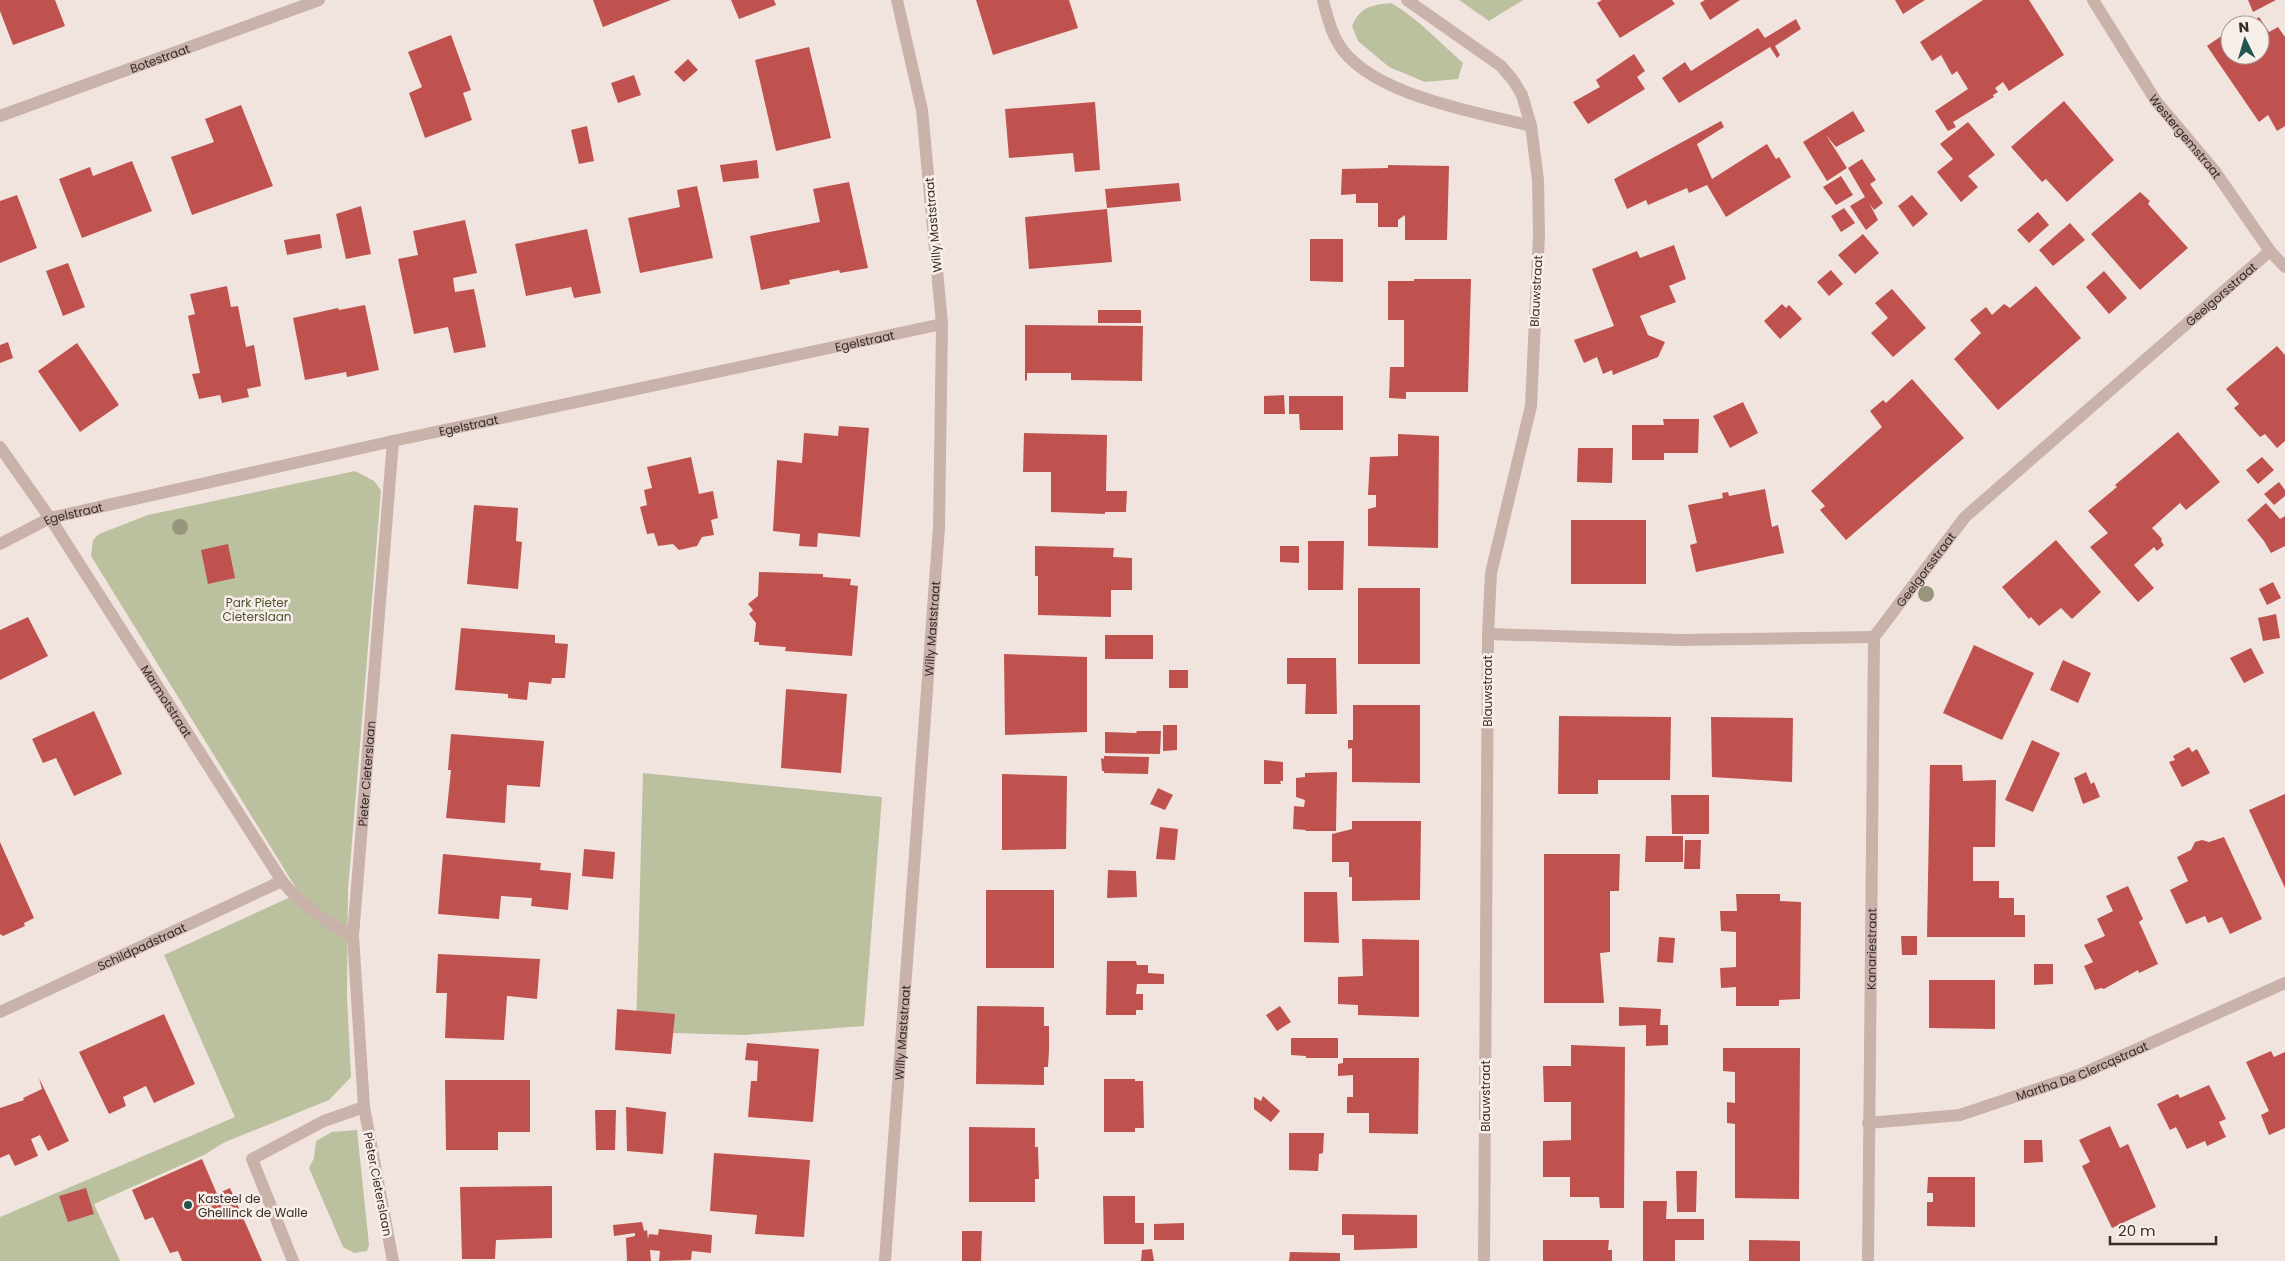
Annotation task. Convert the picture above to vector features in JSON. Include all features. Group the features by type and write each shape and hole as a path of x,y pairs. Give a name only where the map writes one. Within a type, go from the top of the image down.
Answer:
{"street":[{"name":"Botestraat","path":"0,116 319,0"},
{"name":"Willy Maststraat","path":"885,1261 938,527 942,324 922,110 897,0"},
{"path":"1323,0 1338,44 1348,57 1370,73 1402,91 1531,126"},
{"name":"Blauwstraat","path":"1407,0 1501,66 1514,80 1522,94 1531,126 1538,180 1539,235 1531,406 1491,573 1488,634 1484,1261"},
{"name":"Westergemstraat","path":"2094,0 2156,101 2214,170 2270,251 2285,267"},
{"name":"Geelgorsstraat","path":"1874,637 1964,517 2270,251"},
{"name":"Egelstraat","path":"0,544 50,518 393,441 942,324"},
{"name":"Pieter Cieterslaan","path":"393,441 353,936 364,1107 393,1261"},
{"name":"Marmotstraat","path":"0,447 50,518 282,881 298,900 328,924 353,936"},
{"path":"1488,634 1681,640 1874,637"},
{"name":"Kanariestraat","path":"1868,1261 1874,637"},
{"name":"Schildpadstraat","path":"0,1012 282,881"},
{"name":"Martha De Clercqstraat","path":"1868,1123 1960,1115 2079,1075 2285,983"},
{"path":"293,1261 252,1159 324,1121 364,1107"}],"green space":[{"path":"1459,0 1523,0 1489,21"},
{"path":"1391,3 1420,23 1463,63 1458,79 1425,82 1389,67 1358,41 1352,26 1359,15 1372,6"},
{"name":"Park Pieter Cieterslaan","path":"355,471 374,481 381,490 348,890 347,997 351,1077 329,1100 223,1143 204,1155 94,1204 120,1261 0,1261 0,1217 235,1117 164,955 299,893 91,556 93,540 99,534 148,515"},
{"path":"643,773 882,797 864,1026 744,1035 636,1032"},
{"path":"357,1130 369,1245 367,1251 354,1253 343,1247 309,1168 314,1158 316,1141 332,1132"}],"building":[{"path":"0,0 55,0 65,26 13,45 0,11"},
{"path":"593,0 671,0 603,27"},
{"path":"731,0 774,0 776,5 739,19"},
{"path":"976,0 1069,0 1078,28 993,55"},
{"path":"1602,0 1672,0 1675,4 1620,38 1597,3"},
{"path":"1705,0 1740,0 1710,20 1700,3"},
{"path":"1895,0 1925,0 1903,14"},
{"path":"1983,0 2029,0 2064,55 2009,91 2003,82 1995,88 1998,92 1993,95 1994,97 1953,122 1956,127 1948,131 1935,111 1968,89 1957,71 1952,75 1941,55 1932,61 1920,42"},
{"path":"2248,0 2276,0 2253,12"},
{"path":"1796,19 1801,29 1775,46 1780,55 1777,58 1770,47 1679,103 1662,78 1685,62 1691,71 1758,28 1765,38"},
{"path":"2278,27 2285,37 2285,126 2277,131 2268,115 2259,122 2220,65 2270,65 2270,31"},
{"path":"451,35 471,90 463,93 472,120 425,138 409,93 422,87 408,52"},
{"path":"2220,37 2220,65 2207,46"},
{"path":"809,47 831,138 776,151 755,60"},
{"path":"1634,54 1645,71 1637,77 1645,89 1588,124 1573,102 1600,87 1596,80"},
{"path":"688,59 698,70 684,82 674,72"},
{"path":"634,75 641,95 618,103 611,83"},
{"path":"2064,101 2114,160 2067,202 2046,179 2042,182 2011,147"},
{"path":"1095,102 1100,170 1075,172 1073,153 1009,158 1005,109"},
{"path":"241,105 273,186 192,215 171,157 214,142 205,119"},
{"path":"1853,111 1865,131 1836,147 1826,135 1847,168 1827,181 1803,142"},
{"path":"1721,121 1724,127 1697,144 1712,179 1767,144 1776,159 1779,157 1791,177 1726,217 1707,185 1689,193 1687,188 1648,205 1646,200 1627,209 1614,179"},
{"path":"1968,122 1995,155 1968,176 1978,187 1961,202 1937,172 1953,159 1940,144"},
{"path":"587,126 594,161 579,164 571,130"},
{"path":"1862,159 1876,180 1870,184 1883,203 1874,210 1869,203 1878,220 1866,230 1850,206 1865,197 1848,168"},
{"path":"757,160 759,178 723,182 720,165"},
{"path":"132,161 152,211 82,238 59,179 90,167 93,176"},
{"path":"1388,165 1449,166 1447,240 1405,240 1405,215 1398,220 1398,227 1378,227 1378,203 1356,203 1356,194 1341,195 1342,169 1388,168"},
{"path":"1841,176 1853,195 1836,205 1823,187"},
{"path":"849,182 868,268 840,273 839,270 789,280 790,284 761,290 750,236 820,222 813,189"},
{"path":"1179,183 1181,201 1107,208 1105,189"},
{"path":"697,186 713,258 640,273 628,218 680,207 677,190"},
{"path":"2140,192 2150,201 2148,204 2188,248 2140,290 2091,234"},
{"path":"17,195 37,248 0,263 0,201"},
{"path":"1912,195 1928,214 1913,227 1898,206"},
{"path":"361,206 371,254 346,259 336,214"},
{"path":"1844,208 1855,223 1841,232 1831,216"},
{"path":"1107,209 1112,262 1029,269 1025,217"},
{"path":"2038,212 2049,225 2029,243 2017,230"},
{"path":"465,220 477,273 453,278 455,292 474,289 486,347 454,353 448,327 414,334 398,259 418,255 413,231"},
{"path":"2070,223 2085,240 2053,266 2039,250"},
{"path":"587,229 601,293 574,298 571,287 526,296 515,244"},
{"path":"320,234 322,248 287,255 284,240"},
{"path":"1863,234 1879,253 1855,274 1838,255"},
{"path":"1310,239 1343,239 1343,282 1310,281"},
{"path":"1674,245 1686,279 1669,286 1676,302 1640,316 1648,335 1665,342 1658,357 1613,375 1612,370 1603,374 1597,357 1584,363 1574,340 1614,326 1592,269 1637,251 1640,258"},
{"path":"68,263 85,307 63,316 46,271"},
{"path":"1831,270 1843,284 1829,296 1817,282"},
{"path":"2104,271 2127,298 2109,314 2086,287"},
{"path":"1414,279 1471,279 1468,392 1406,392 1406,399 1389,398 1390,367 1404,367 1404,320 1388,320 1388,281 1414,281"},
{"path":"227,286 231,307 238,306 246,347 254,345 261,386 247,389 249,397 222,403 220,395 199,399 192,374 200,373 188,316 195,314 190,294"},
{"path":"2036,286 2081,338 1998,410 1954,359 1981,333 1970,320 1986,307 1992,315 2004,304 2010,308"},
{"path":"1892,289 1926,328 1893,357 1871,333 1888,318 1875,303"},
{"path":"1782,304 1786,308 1789,305 1802,319 1780,339 1764,321"},
{"path":"365,305 379,370 347,377 346,372 305,380 293,318 338,308 339,310"},
{"path":"1098,310 1141,310 1141,323 1098,323"},
{"path":"1025,325 1143,326 1142,381 1071,380 1071,373 1027,373 1027,380 1025,381"},
{"path":"8,342 13,358 0,363 0,345"},
{"path":"77,343 119,405 80,432 38,371"},
{"path":"2277,346 2285,355 2285,441 2277,448 2265,434 2260,437 2234,408 2239,404 2226,389"},
{"path":"1912,379 1964,438 1846,540 1820,510 1825,506 1811,491 1882,427 1870,411 1883,400 1886,403"},
{"path":"1284,395 1285,414 1264,414 1264,396"},
{"path":"1289,396 1343,396 1343,430 1300,430 1299,414 1289,414"},
{"path":"1743,402 1758,433 1730,448 1713,416"},
{"path":"1663,419 1699,419 1698,453 1664,453 1664,460 1632,460 1632,425 1664,425"},
{"path":"839,426 869,428 860,537 818,533 817,547 799,546 800,534 773,531 777,460 802,463 804,433 838,436"},
{"path":"2178,432 2220,482 2186,510 2180,503 2152,528 2162,539 2161,541 2164,545 2157,551 2154,547 2134,565 2154,588 2138,602 2090,547 2108,533 2088,511 2117,487 2115,485"},
{"path":"1024,433 1107,435 1106,491 1127,491 1126,512 1105,512 1105,514 1051,512 1051,472 1023,472"},
{"path":"1398,434 1439,436 1438,548 1368,546 1368,509 1376,507 1376,495 1368,495 1370,457 1398,456"},
{"path":"1578,448 1613,448 1612,483 1577,482"},
{"path":"691,457 699,494 713,491 718,518 711,520 714,535 702,537 697,546 679,550 673,544 658,546 654,533 647,534 640,507 647,505 644,490 652,488 647,467"},
{"path":"2262,457 2274,470 2258,484 2246,470"},
{"path":"2279,482 2285,490 2285,496 2274,505 2264,494"},
{"path":"1765,489 1772,527 1778,525 1784,553 1696,572 1690,545 1697,543 1688,505 1723,498 1722,493 1728,492 1729,496"},
{"path":"2266,503 2280,519 2285,516 2285,546 2271,553 2247,520"},
{"path":"474,505 518,508 516,541 522,542 518,589 467,584"},
{"path":"1571,520 1646,520 1646,584 1571,584"},
{"path":"2056,540 2101,592 2072,619 2061,608 2039,626 2031,617 2029,619 2002,587"},
{"path":"1308,541 1344,541 1343,590 1308,590"},
{"path":"228,544 235,578 208,584 201,550"},
{"path":"1035,546 1114,548 1113,557 1132,558 1132,590 1111,590 1111,617 1038,615 1038,576 1035,576"},
{"path":"1280,546 1299,546 1299,563 1280,562"},
{"path":"759,572 823,574 823,577 851,579 850,585 858,586 852,656 785,651 786,647 759,645 759,642 754,642 756,623 749,614 753,610 748,604 758,596"},
{"path":"2273,582 2281,598 2267,605 2259,589"},
{"path":"1358,588 1420,588 1420,664 1358,664"},
{"path":"2276,614 2280,638 2263,641 2258,618"},
{"path":"28,617 48,656 0,680 0,630"},
{"path":"461,628 555,635 555,643 568,644 565,678 552,678 551,684 529,682 527,700 508,698 508,694 455,690"},
{"path":"1105,635 1153,635 1153,659 1105,659"},
{"path":"1974,645 2034,673 2002,740 1943,713"},
{"path":"2251,648 2264,673 2244,683 2230,658"},
{"path":"1004,654 1087,657 1087,732 1005,735"},
{"path":"1287,658 1336,658 1337,714 1305,714 1306,684 1287,684"},
{"path":"2063,660 2091,673 2078,703 2050,690"},
{"path":"1169,670 1188,670 1188,688 1169,688"},
{"path":"786,689 847,694 841,773 781,768"},
{"path":"1353,705 1420,705 1420,783 1352,782 1352,748 1348,749 1348,740 1353,740"},
{"path":"94,711 122,774 74,796 56,758 43,763 32,739"},
{"path":"1559,716 1671,717 1670,780 1598,780 1598,794 1558,794"},
{"path":"1711,717 1793,718 1792,782 1712,777"},
{"path":"1163,725 1177,725 1177,750 1163,751"},
{"path":"1137,731 1161,731 1160,754 1105,753 1105,732 1136,733"},
{"path":"451,734 544,741 540,787 507,785 505,823 446,818 451,770 448,770"},
{"path":"2032,740 2060,753 2033,812 2005,800"},
{"path":"2189,747 2192,752 2197,749 2210,773 2182,787 2169,762 2175,760 2173,756"},
{"path":"1104,756 1149,757 1148,774 1104,773 1102,771 1101,758 1104,759"},
{"path":"1264,760 1283,762 1283,781 1280,781 1281,784 1264,784"},
{"path":"1930,765 1962,765 1963,781 1996,780 1995,847 1973,847 1973,881 1999,881 1999,898 2014,898 2014,915 2025,915 2025,937 1927,937"},
{"path":"1337,772 1336,831 1293,829 1294,806 1304,807 1305,800 1296,797 1296,778 1305,777 1305,773"},
{"path":"2086,772 2091,784 2094,782 2100,797 2083,804 2074,778"},
{"path":"1002,774 1067,776 1066,849 1002,850"},
{"path":"1158,788 1173,795 1165,810 1150,804"},
{"path":"2285,794 2285,888 2249,810"},
{"path":"1671,795 1709,795 1709,834 1672,834"},
{"path":"1352,821 1421,821 1420,900 1352,901 1352,877 1349,877 1349,862 1332,862 1332,834 1352,829"},
{"path":"1160,827 1178,829 1175,860 1156,859"},
{"path":"1646,836 1683,836 1683,862 1645,862"},
{"path":"2224,837 2262,919 2230,934 2222,917 2208,923 2205,916 2186,924 2170,890 2188,881 2177,857 2191,850 2195,842 2202,840 2209,842"},
{"path":"1685,840 1701,840 1700,869 1684,869"},
{"path":"0,842 34,918 24,923 25,926 3,936 0,934"},
{"path":"584,849 615,852 613,879 582,876"},
{"path":"443,854 541,863 540,870 571,873 568,910 531,906 532,898 501,896 499,919 438,914"},
{"path":"1544,854 1620,854 1619,891 1610,891 1610,952 1600,953 1604,1003 1544,1003"},
{"path":"1108,870 1136,871 1137,897 1107,898"},
{"path":"2128,886 2143,919 2139,922 2158,964 2139,973 2138,970 2104,989 2095,990 2084,966 2093,962 2084,945 2105,936 2097,919 2113,911 2106,896"},
{"path":"986,890 1054,890 1054,968 986,968"},
{"path":"1304,892 1337,892 1339,943 1304,942"},
{"path":"1736,894 1780,894 1780,901 1801,902 1800,999 1779,1000 1779,1006 1736,1006 1736,987 1721,988 1720,968 1736,967 1736,932 1721,931 1720,911 1737,911"},
{"path":"1901,936 1917,936 1917,955 1902,955"},
{"path":"1659,937 1675,938 1673,963 1657,962"},
{"path":"1362,939 1419,940 1419,1017 1358,1015 1358,1005 1338,1004 1338,977 1363,976"},
{"path":"438,954 540,959 537,999 507,996 504,1040 445,1038 447,993 436,993"},
{"path":"1107,961 1136,961 1137,965 1148,965 1148,973 1164,974 1164,984 1137,984 1136,994 1143,994 1143,1010 1136,1010 1136,1015 1106,1015"},
{"path":"2034,964 2053,964 2053,984 2034,985"},
{"path":"1929,980 1995,980 1995,1029 1929,1028"},
{"path":"977,1006 1044,1007 1044,1026 1049,1026 1049,1050 1048,1067 1044,1067 1044,1085 976,1084"},
{"path":"1280,1006 1291,1022 1277,1031 1266,1015"},
{"path":"1619,1007 1661,1009 1660,1025 1668,1025 1668,1045 1646,1046 1646,1025 1619,1026"},
{"path":"617,1009 675,1014 671,1054 615,1050"},
{"path":"164,1014 195,1084 154,1103 146,1086 123,1097 126,1106 109,1114 79,1052"},
{"path":"1291,1038 1338,1038 1338,1058 1306,1058 1306,1056 1291,1055"},
{"path":"747,1043 819,1049 813,1122 748,1117 751,1081 757,1081 758,1061 745,1060"},
{"path":"1571,1045 1625,1047 1624,1208 1600,1208 1599,1197 1570,1197 1570,1177 1543,1177 1543,1141 1571,1140 1571,1102 1544,1102 1543,1066 1571,1066"},
{"path":"1723,1048 1800,1048 1799,1199 1735,1198 1735,1124 1727,1123 1727,1102 1735,1103 1735,1072 1723,1071"},
{"path":"2271,1051 2274,1057 2285,1052 2285,1128 2269,1135 2261,1115 2269,1111 2246,1062"},
{"path":"1343,1058 1419,1058 1418,1134 1369,1133 1369,1113 1347,1113 1347,1097 1353,1097 1353,1075 1338,1076 1338,1064 1343,1063"},
{"path":"39,1078 69,1141 48,1151 40,1135 31,1139 38,1156 15,1166 9,1154 0,1158 0,1108 24,1100 23,1098 42,1089"},
{"path":"1104,1079 1135,1079 1135,1081 1143,1081 1144,1128 1135,1128 1135,1132 1104,1132"},
{"path":"445,1080 530,1080 530,1132 498,1132 498,1150 446,1150"},
{"path":"2209,1085 2226,1119 2219,1122 2226,1137 2207,1146 2205,1141 2187,1149 2176,1127 2170,1130 2157,1104 2178,1094 2180,1098"},
{"path":"1263,1096 1280,1111 1271,1122 1254,1109 1254,1097 1261,1101"},
{"path":"626,1107 666,1112 663,1154 627,1151"},
{"path":"595,1110 616,1110 615,1150 596,1150"},
{"path":"2110,1126 2120,1148 2128,1144 2156,1207 2112,1228 2082,1166 2090,1162 2079,1140"},
{"path":"969,1127 1035,1128 1035,1147 1038,1147 1039,1179 1035,1179 1035,1202 969,1202"},
{"path":"1289,1133 1324,1133 1323,1153 1319,1154 1318,1171 1289,1170"},
{"path":"2024,1140 2042,1140 2043,1162 2024,1163"},
{"path":"714,1153 810,1160 804,1237 755,1234 757,1215 710,1211"},
{"name":"Kasteel de Ghellinck de Walle","path":"202,1159 217,1194 230,1188 262,1261 182,1261 178,1251 170,1253 153,1217 145,1220 132,1190"},
{"path":"1676,1171 1697,1171 1696,1212 1677,1212"},
{"path":"1928,1177 1975,1177 1975,1227 1927,1226 1927,1202 1933,1202 1933,1193 1927,1193"},
{"path":"552,1186 552,1238 496,1240 495,1259 462,1259 460,1187"},
{"path":"86,1188 94,1214 68,1222 59,1196"},
{"path":"1103,1196 1135,1196 1135,1223 1144,1223 1144,1244 1104,1244"},
{"path":"1643,1201 1667,1201 1666,1219 1704,1219 1704,1240 1675,1240 1675,1261 1643,1261"},
{"path":"1342,1214 1417,1215 1417,1248 1354,1250 1354,1235 1342,1235"},
{"path":"642,1222 644,1231 647,1230 648,1239 649,1234 658,1235 659,1229 712,1235 711,1253 692,1251 691,1260 659,1261 660,1251 650,1250 651,1261 627,1261 626,1238 635,1236 635,1233 614,1236 613,1225"},
{"path":"1184,1223 1184,1240 1154,1240 1154,1224"},
{"path":"962,1231 982,1231 981,1261 962,1261"},
{"path":"1543,1240 1609,1240 1608,1250 1612,1250 1612,1261 1543,1261"},
{"path":"1749,1240 1800,1241 1800,1261 1749,1261"},
{"path":"1152,1249 1154,1261 1141,1261 1142,1250"},
{"path":"1290,1252 1340,1253 1340,1261 1289,1261"}],"place":[{"name":"Kasteel de Ghellinck de Walle","path":"188,1205"}]}
